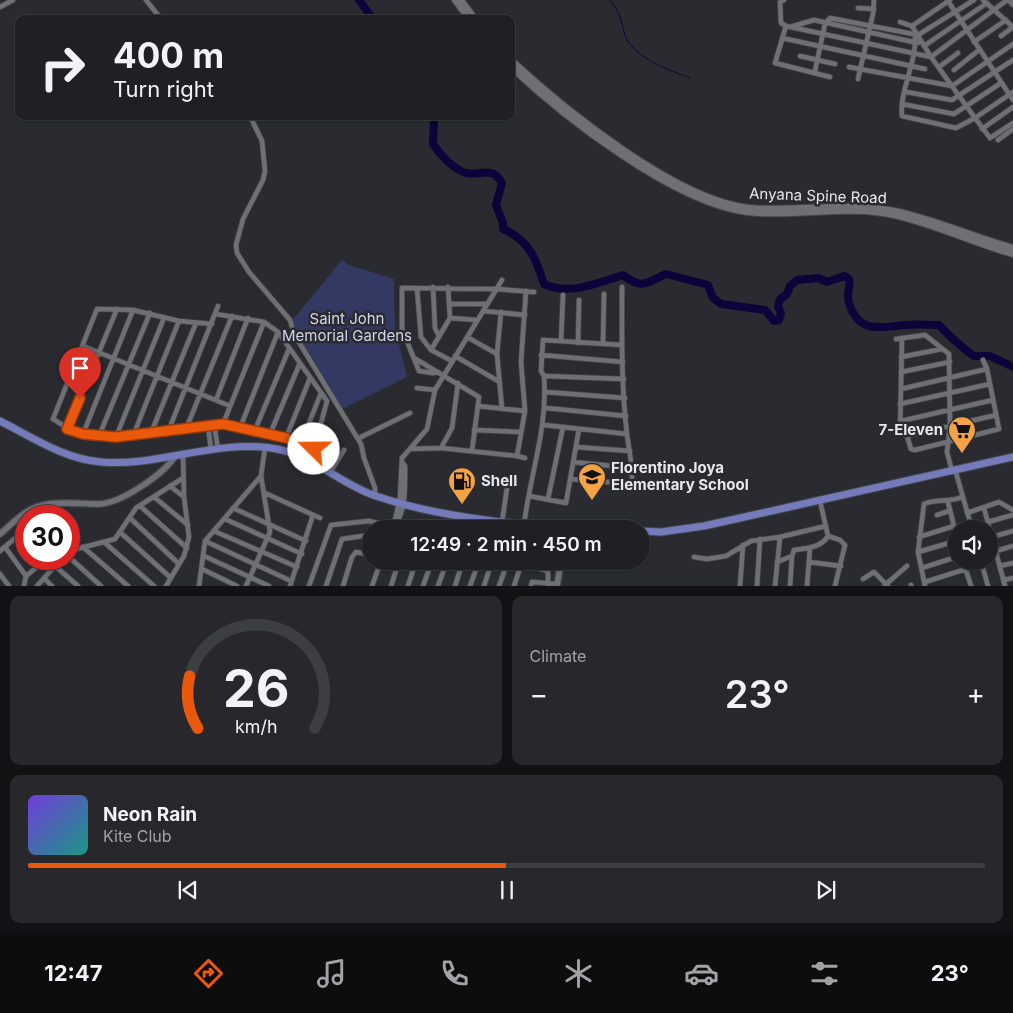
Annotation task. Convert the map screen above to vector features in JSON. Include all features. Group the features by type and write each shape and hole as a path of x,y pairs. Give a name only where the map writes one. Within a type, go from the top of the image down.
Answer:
{"main road":[{"path":"455,0 466,15"},
{"path":"461,0 472,15"},
{"name":"Anyana Spine Road","path":"515,64 548,93 620,147 677,182 716,200 748,208 838,207 894,211 1013,248"},
{"name":"Anyana Spine Road","path":"515,71 545,98 590,133 639,165 699,198 748,212 838,211 894,215 1013,254"},
{"path":"0,421 59,451 100,462 126,462 214,449 265,447 281,450 331,471 375,496 401,503 491,520"},
{"path":"650,531 687,529 1013,457"}],"street":[{"path":"0,7 13,0"},
{"path":"146,0 158,15"},
{"path":"784,0 780,2 781,23 788,27 931,57 1008,0 1013,4"},
{"path":"858,79 874,9 874,0"},
{"path":"814,72 825,24 830,18 917,35 974,0"},
{"path":"912,26 949,1 1001,83 1011,93 1013,100"},
{"path":"830,77 775,63 782,38 788,27 810,20 923,44 985,2 1013,27 1001,36"},
{"path":"858,8 874,9"},
{"path":"974,42 1006,20"},
{"path":"900,22 912,26 931,57 990,138 1013,124"},
{"path":"917,35 915,54 902,104 902,116 953,128 960,127 1011,93"},
{"path":"782,38 925,69"},
{"path":"849,67 952,86 987,60 1013,44"},
{"path":"954,70 979,50"},
{"path":"938,67 958,53"},
{"path":"800,56 835,64"},
{"path":"906,92 949,101 960,97 1013,60"},
{"path":"902,104 950,114 958,113 1001,83"},
{"path":"982,129 1013,108"},
{"path":"252,120 262,142 265,171 263,180 243,219 236,245 237,253 248,272 285,312 294,334 359,438 375,488 375,496"},
{"path":"998,140 1013,129"},
{"path":"398,520 405,479 405,466 402,458 428,427 435,390 502,280"},
{"path":"433,287 435,328 439,336"},
{"path":"438,372 418,371 402,329 402,288 433,287 534,292"},
{"path":"570,479 632,484 633,468 627,434 622,345 622,287"},
{"path":"417,288 421,336 431,350 452,361"},
{"path":"431,350 450,318 448,288"},
{"path":"517,456 524,411 521,362 526,291"},
{"path":"603,343 604,294"},
{"path":"561,341 563,295"},
{"path":"578,343 580,300"},
{"path":"449,304 487,304"},
{"path":"168,432 218,306"},
{"path":"212,324 180,321 133,310 97,309 52,419 67,429 83,434 116,437 223,424 286,438 314,449 327,401 278,332 264,322 216,314"},
{"path":"67,429 117,309"},
{"path":"83,434 133,310"},
{"path":"483,311 525,315"},
{"path":"501,312 497,354 502,409"},
{"path":"99,436 150,313"},
{"path":"186,429 232,316"},
{"path":"116,437 164,318"},
{"path":"216,400 248,318"},
{"path":"450,318 477,320"},
{"path":"133,436 180,321"},
{"path":"223,424 264,322"},
{"path":"151,433 196,323"},
{"path":"240,428 278,332"},
{"path":"969,520 948,449 950,426 949,354 925,336 899,338 901,357 900,433 907,436 950,426 996,414"},
{"path":"467,337 497,354"},
{"path":"526,520 546,408 544,376 541,371 543,340 622,345"},
{"path":"83,346 230,406"},
{"path":"255,430 289,349"},
{"path":"901,357 942,349"},
{"path":"542,355 623,362"},
{"path":"455,356 498,381"},
{"path":"414,358 479,397 472,451"},
{"path":"907,436 913,450 948,443 999,429 987,369 983,360"},
{"path":"901,372 950,362"},
{"path":"270,434 300,363"},
{"path":"901,389 987,369"},
{"path":"544,376 624,379"},
{"path":"286,438 310,378"},
{"path":"441,448 452,428 458,383"},
{"path":"900,404 990,384"},
{"path":"417,388 435,390"},
{"path":"546,392 625,398"},
{"path":"301,444 321,393"},
{"path":"901,421 993,400"},
{"path":"478,406 524,411"},
{"path":"546,408 626,416"},
{"path":"359,438 410,413"},
{"path":"214,424 214,449"},
{"path":"208,425 214,449"},
{"path":"544,425 627,434"},
{"path":"548,499 563,427"},
{"path":"529,496 566,503 579,429"},
{"path":"474,430 521,432"},
{"path":"576,446 630,451"},
{"path":"246,586 268,539 270,526 261,476 265,447"},
{"path":"410,449 441,448 525,458"},
{"path":"331,471 344,450"},
{"path":"166,586 187,548 189,525 180,455"},
{"path":"0,534 35,507 71,503 102,504 119,498 138,488 169,466 180,455"},
{"path":"573,462 633,468"},
{"path":"200,585 205,541 261,476"},
{"path":"80,547 115,539 121,533 135,509 183,478"},
{"path":"170,486 184,497"},
{"path":"502,520 507,488"},
{"path":"265,493 320,518"},
{"path":"154,497 189,525"},
{"path":"962,497 948,502 940,500 924,504 918,552 925,584 963,570"},
{"path":"790,586 794,550 810,548 823,543 828,536 820,501"},
{"path":"948,502 952,520"},
{"path":"967,513 999,502 1013,510"},
{"path":"140,506 187,548"},
{"path":"233,508 306,542"},
{"path":"984,508 987,520"},
{"path":"937,515 949,511"},
{"path":"205,541 290,583 302,554 306,542 305,534 313,515"},
{"path":"995,520 1013,515"},
{"path":"130,518 179,564"},
{"path":"224,519 302,554"},
{"path":"309,586 331,525 362,520"},
{"path":"694,557 707,559 726,556 743,545 760,539 780,537 826,526"},
{"path":"919,537 948,528"},
{"path":"214,531 297,567"},
{"path":"998,536 1013,532"},
{"path":"121,533 171,578"},
{"path":"326,586 342,539 362,536"},
{"path":"828,536 840,540 845,545 835,586"},
{"path":"775,586 780,537"},
{"path":"0,551 15,538"},
{"path":"757,586 760,539"},
{"path":"104,542 154,586"},
{"path":"918,552 948,543"},
{"path":"740,586 743,545"},
{"path":"84,546 128,586"},
{"path":"998,550 1013,546"},
{"path":"5,547 26,576"},
{"path":"807,586 810,548"},
{"path":"343,586 356,552 362,553"},
{"path":"204,556 269,586"},
{"path":"777,562 792,556"},
{"path":"998,558 1005,583 1013,578"},
{"path":"922,568 948,560"},
{"path":"809,562 841,566"},
{"path":"1000,566 1013,563"},
{"path":"864,579 874,572 886,585 907,566"},
{"path":"80,567 102,586"},
{"path":"202,569 237,586"},
{"path":"24,586 26,576 34,570"},
{"path":"37,586 51,570"},
{"path":"60,570 78,586"},
{"path":"372,586 378,570"},
{"path":"391,586 396,570"},
{"path":"408,586 413,570"},
{"path":"423,586 429,570"},
{"path":"438,586 444,570"},
{"path":"455,586 460,570"},
{"path":"470,586 476,570"},
{"path":"484,586 489,570"},
{"path":"499,586 505,570"},
{"path":"514,586 519,570"},
{"path":"545,570 548,572 548,584"},
{"path":"531,586 532,582 557,585 560,570"},
{"path":"966,570 970,585"},
{"path":"984,570 988,586"},
{"path":"0,574 9,586"},
{"path":"44,578 52,586"}],"green space":[{"name":"Saint John Memorial Gardens","path":"342,260 349,265 394,279 395,340 398,340 407,377 342,409 296,335 292,321"}],"waterway":[{"path":"359,0 370,15"},
{"path":"610,0 618,13 629,43 636,50 653,62 690,78"},
{"path":"434,120 433,144 447,161 466,173 486,172 494,174 502,183 496,205 503,223 503,229 512,233 530,251 538,266 544,284 564,289 574,289 623,275 629,280 644,284 666,274 708,285 713,298 721,304 765,310 774,321 779,320 781,313 778,307 780,299 787,294 790,286 797,280 818,278 827,282 844,276 849,279 848,298 851,309 862,323 877,327 939,325 974,356 990,356 1013,367"}],"place":[{"name":"7-Eleven","path":"962,454"},
{"name":"Florentino Joya Elementary School","path":"592,501"},
{"name":"Shell","path":"462,505"}],"route":[{"path":"80,398 67,429 83,434 116,437 133,436 223,424 286,438 314,449"}]}
